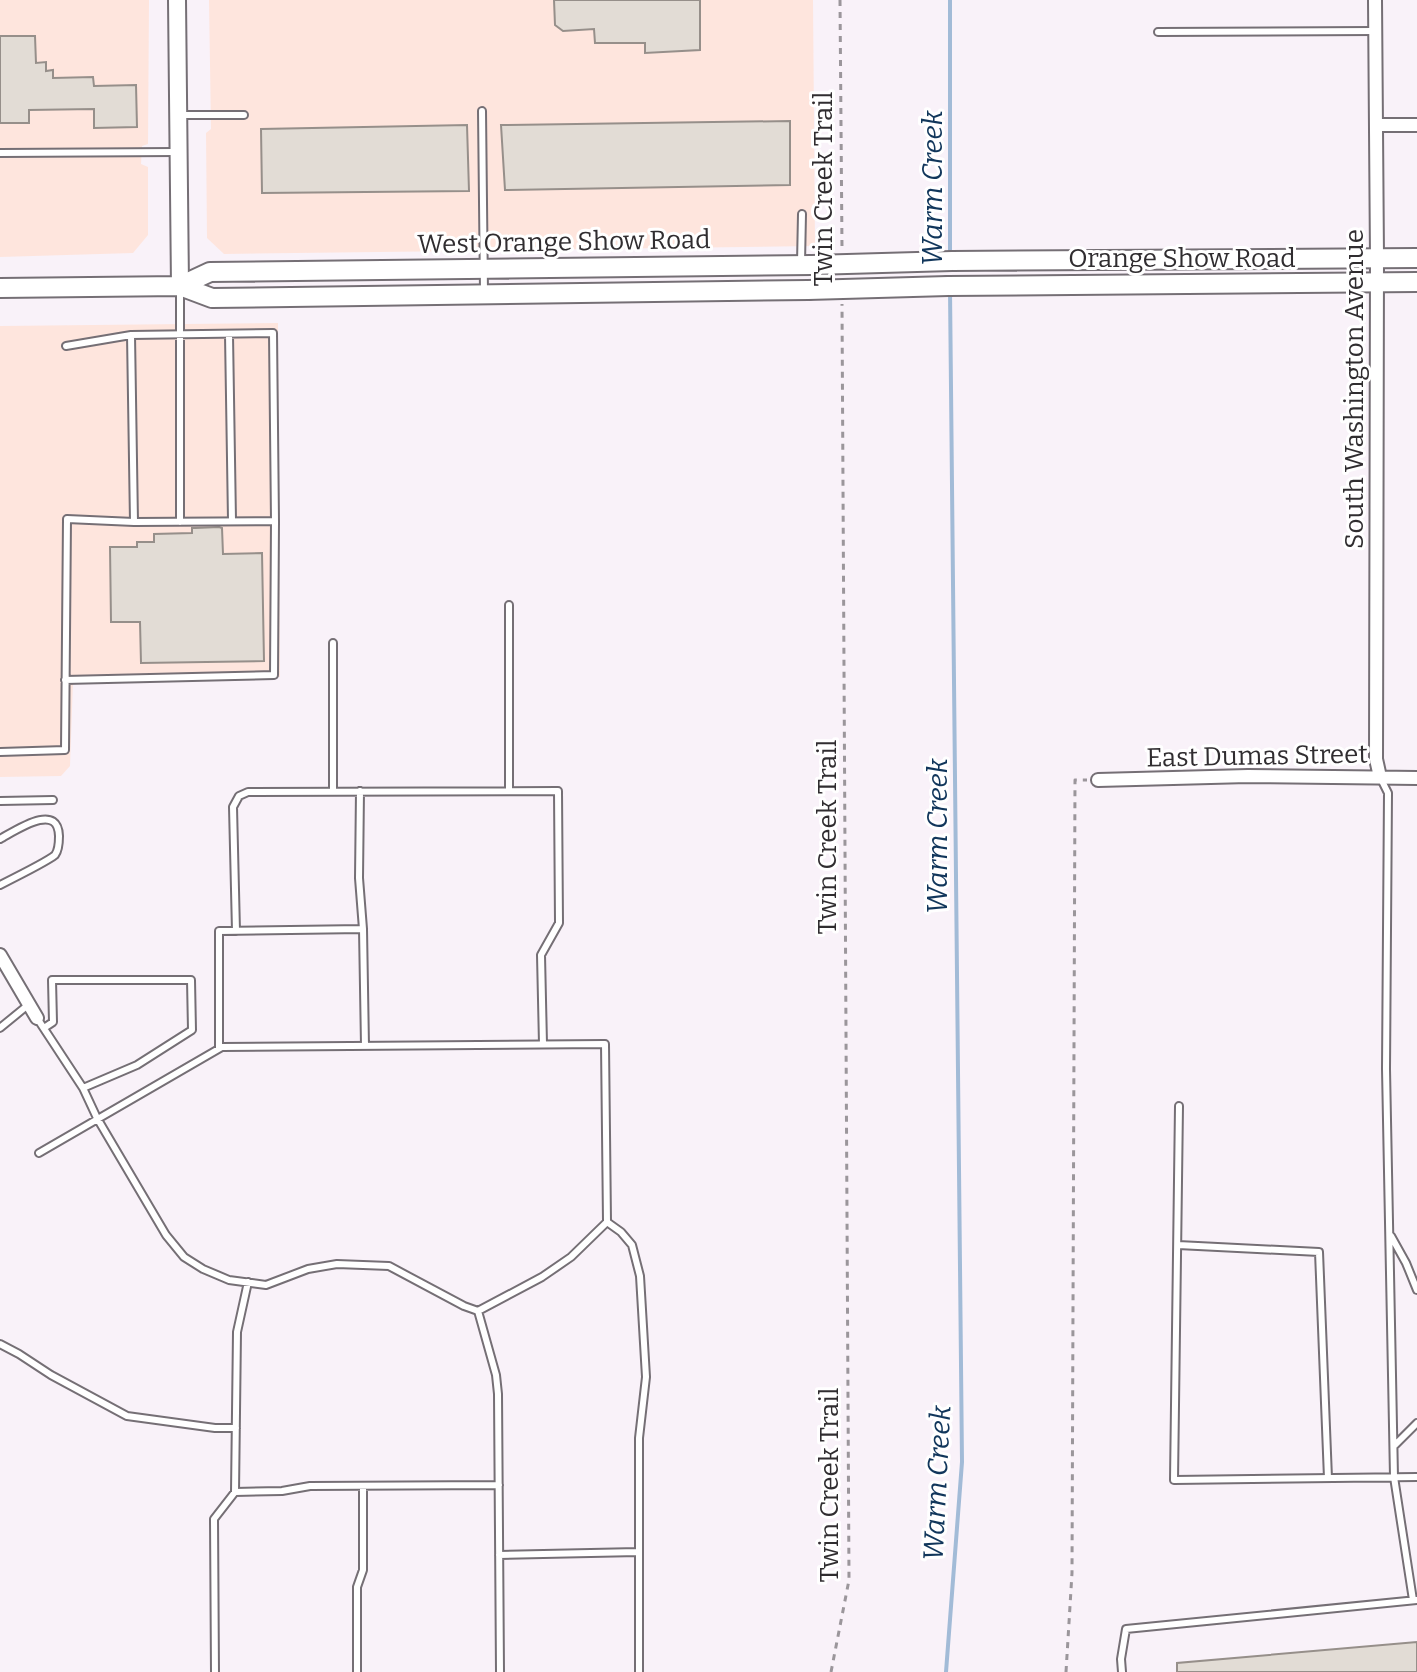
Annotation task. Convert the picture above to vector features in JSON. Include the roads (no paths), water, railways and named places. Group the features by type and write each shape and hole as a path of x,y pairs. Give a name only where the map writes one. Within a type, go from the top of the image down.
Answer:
{"main road":[{"name":"Orange Show Road","path":"952,261 1417,258"},
{"name":"West Orange Show Road","path":"180,286 210,272 952,261"},
{"name":"Orange Show Road","path":"948,286 1417,282"},
{"name":"West Orange Show Road","path":"0,288 180,286 212,298 948,286"}],"street":[{"path":"177,0 180,286"},
{"name":"South Washington Avenue","path":"1375,0 1376,759 1380,777"},
{"path":"1376,125 1417,125"},
{"name":"East Dumas Street","path":"1098,780 1248,776 1417,778"},
{"path":"0,955 40,1023"}],"lane":[{"path":"1158,32 1375,31"},
{"path":"482,111 484,295"},
{"path":"178,115 244,115"},
{"path":"0,153 178,152"},
{"path":"802,214 807,265"},
{"path":"180,286 180,522"},
{"path":"65,680 274,675 275,521 273,333 131,335 66,346"},
{"path":"131,335 134,522"},
{"path":"229,335 232,520"},
{"path":"0,752 65,750 67,519 275,521"},
{"path":"509,605 509,791"},
{"path":"333,643 333,792"},
{"path":"1122,1672 1126,1629 1415,1600 1394,1477 1386,1069 1388,793 1380,777"},
{"path":"360,791 359,878 365,1046"},
{"path":"236,931 233,807 239,796 248,792 558,791 559,923 541,955 543,1044"},
{"path":"0,801 53,800"},
{"path":"0,839 36,820 44,819 52,820 59,834 54,855 0,885"},
{"path":"219,1048 219,931 363,929"},
{"path":"39,1153 97,1118 219,1048 605,1044 607,1222 571,1257 478,1311 389,1266 337,1264 308,1269 266,1285 229,1280 184,1257 166,1235 97,1118 83,1088 40,1023 53,1022 52,980 191,980 192,1030 137,1065 83,1088"},
{"path":"0,1028 29,1004"},
{"path":"1179,1106 1174,1480 1417,1477"},
{"path":"607,1222 632,1245 640,1276 646,1377 639,1438 639,1672"},
{"path":"1390,1234 1417,1290"},
{"path":"1178,1245 1319,1252 1328,1478"},
{"path":"215,1672 214,1519 235,1492 237,1332 248,1282"},
{"path":"478,1311 496,1375 500,1672"},
{"path":"0,1344 127,1416 236,1428"},
{"path":"1394,1446 1417,1423"},
{"path":"235,1492 282,1491 310,1486 499,1485"},
{"path":"357,1672 357,1587 363,1570 363,1486"},
{"path":"499,1555 638,1552"}],"waterway":[{"name":"Warm Creek","path":"950,0 950,258"},
{"name":"Warm Creek","path":"946,1672 962,1462 950,290"}]}
